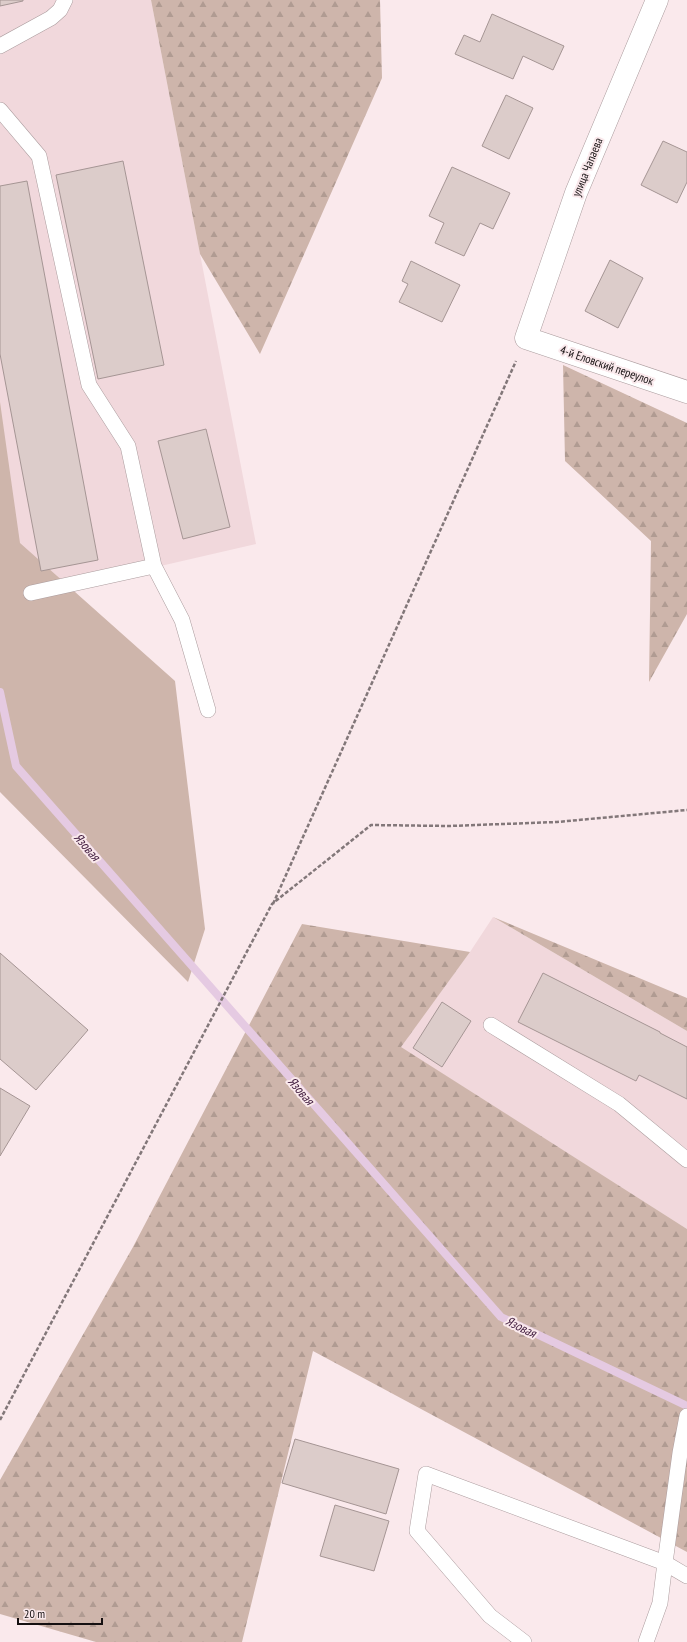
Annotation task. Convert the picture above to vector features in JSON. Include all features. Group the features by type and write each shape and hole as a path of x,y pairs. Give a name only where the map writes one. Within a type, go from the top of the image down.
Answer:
{"street":[{"name":"улица Чапаева","path":"526,338 576,192 657,0"},
{"name":"4-й Еловский переулок","path":"526,338 687,392"}],"lane":[{"path":"0,46 51,18 60,10 65,0"},
{"path":"0,110 39,156 89,385 128,446 154,566 182,620 208,710"},
{"path":"31,593 154,566"},
{"path":"490,1026 619,1104 687,1160"},
{"path":"646,1642 660,1603 680,1452 687,1416"},
{"path":"524,1642 490,1616 418,1531 426,1474 665,1564 687,1576"}],"path":[{"path":"0,1420 272,904 526,338"},
{"path":"272,904 371,825 449,826 557,822 687,810"}],"shaded area":[{"path":"0,0 151,0 256,544 0,603"},
{"path":"493,917 687,1031 687,1229 400,1047 470,952"}],"green space":[{"path":"151,0 380,0 382,78 260,354 200,254"},
{"path":"563,365 687,423 687,614 649,682 651,541 565,461"},
{"path":"0,402 20,543 175,681 205,929 188,982 0,792"},
{"path":"493,917 687,998 687,1031"},
{"path":"302,924 470,952 401,1047 687,1229 687,1552 313,1351 242,1642 96,1642 0,1614 0,1480 133,1247"}],"building":[{"path":"0,0 23,0 23,1 0,6"},
{"path":"492,14 564,46 553,70 523,56 513,79 455,54 464,35 480,42"},
{"path":"506,95 533,108 509,159 482,146"},
{"path":"663,141 687,152 687,182 677,203 641,185"},
{"path":"123,161 164,365 98,379 56,175"},
{"path":"452,167 510,193 493,229 480,223 464,256 435,243 444,223 429,216"},
{"path":"27,181 98,560 41,571 0,354 0,186"},
{"path":"610,260 643,278 618,328 585,311"},
{"path":"411,261 460,285 442,322 399,302 408,284 402,281"},
{"path":"206,429 230,527 183,539 158,441"},
{"path":"0,953 88,1030 36,1090 0,1059"},
{"path":"543,973 687,1047 687,1099 639,1075 636,1081 518,1022"},
{"path":"442,1002 471,1021 442,1067 413,1048"},
{"path":"0,1088 30,1106 0,1156"},
{"path":"295,1439 399,1469 386,1514 282,1483"},
{"path":"335,1505 389,1521 374,1571 320,1556"}],"waterway":[{"name":"Язовая","path":"0,692 16,766 501,1317 687,1406"}]}
